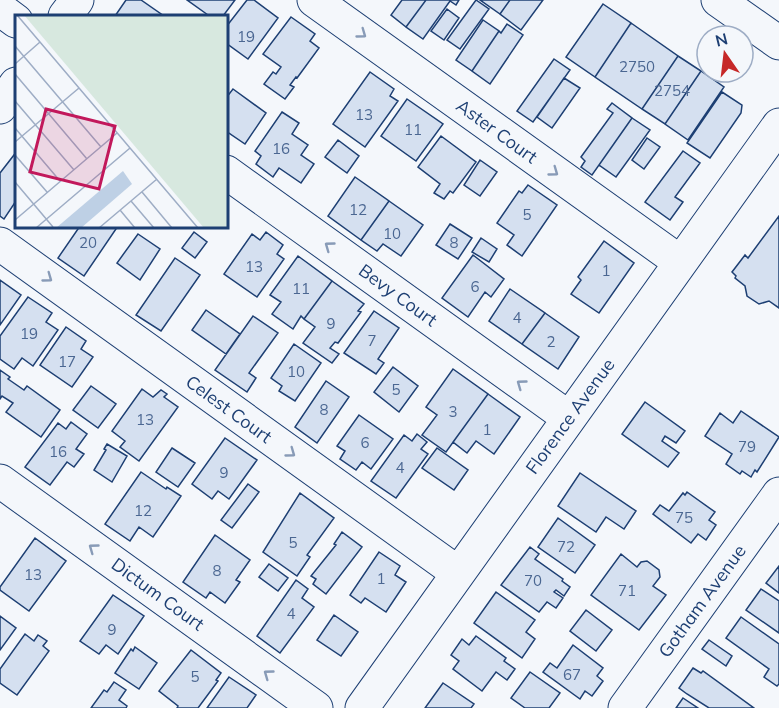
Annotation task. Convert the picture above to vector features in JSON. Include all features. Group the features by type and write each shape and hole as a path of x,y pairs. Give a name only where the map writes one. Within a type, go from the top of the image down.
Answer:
{"street":[{"path":"66,15 77,0"},
{"name":"Aster Court","path":"314,0 680,262"},
{"path":"718,0 779,43"},
{"path":"0,9 15,20"},
{"path":"0,107 15,85"},
{"name":"Florence Avenue","path":"362,708 779,125"},
{"name":"Bevy Court","path":"228,173 569,418"},
{"name":"Celest Court","path":"0,244 458,573"},
{"name":"Dictum Court","path":"0,481 316,708"},
{"name":"Gotham Avenue","path":"625,708 779,494"}],"building":[{"path":"126,0 141,0 163,15 116,15"},
{"path":"187,0 235,0 224,15 208,15"},
{"path":"247,0 254,0 278,18 248,59 228,44 228,24"},
{"path":"402,0 426,0 406,27 391,15"},
{"path":"426,0 459,0 456,5 450,1 423,39 406,27"},
{"path":"476,0 489,9 460,49 447,40"},
{"path":"480,0 510,0 500,14"},
{"path":"510,0 543,0 521,30 500,14"},
{"path":"603,4 631,23 595,77 566,57"},
{"path":"447,9 459,18 444,40 431,31"},
{"path":"291,17 315,34 310,41 319,48 290,85 294,87 285,99 264,84 273,72 276,74 281,67 263,54"},
{"path":"483,20 499,31 472,71 456,60"},
{"path":"631,23 678,56 642,109 595,77"},
{"path":"507,24 523,35 490,84 472,71 499,31 501,33"},
{"path":"678,56 695,67 695,80 665,124 642,109"},
{"path":"554,59 570,70 533,122 517,111"},
{"path":"370,72 394,89 390,96 398,101 365,147 333,124"},
{"path":"564,78 580,88 552,128 537,117"},
{"path":"695,80 695,84 720,84 724,87 688,140 665,124"},
{"path":"233,89 266,113 245,144 228,132 228,95"},
{"path":"722,92 742,105 741,113 710,158 687,143"},
{"path":"407,99 443,124 416,161 381,136"},
{"path":"612,103 632,118 592,175 581,167 585,161 581,157 613,113 607,109"},
{"path":"282,112 299,123 292,134 308,145 301,155 314,164 301,183 279,168 273,177 256,164 261,156 255,151"},
{"path":"632,118 650,130 616,177 599,165"},
{"path":"441,136 476,162 453,193 450,191 444,199 434,193 440,184 418,167"},
{"path":"647,138 660,147 644,169 632,160"},
{"path":"338,140 359,156 347,173 325,157"},
{"path":"683,151 700,163 675,197 683,202 670,220 645,202"},
{"path":"14,155 15,202 4,219 0,216 0,173"},
{"path":"480,160 497,172 480,196 464,185"},
{"path":"355,177 389,201 361,240 328,216"},
{"path":"528,185 557,205 522,256 507,245 514,235 497,223 519,191 522,193"},
{"path":"389,201 423,225 401,256 383,244 377,251 361,240"},
{"path":"779,216 779,308 769,301 759,304 747,296 745,286 735,278 732,272 745,255 748,258"},
{"path":"450,224 472,238 458,259 436,245"},
{"path":"79,228 117,228 84,276 58,258"},
{"path":"194,232 207,242 195,258 182,248"},
{"path":"266,232 283,245 277,254 284,259 257,297 224,274 252,234 260,240"},
{"path":"138,234 160,249 140,280 117,263"},
{"path":"481,238 497,249 489,262 472,252"},
{"path":"604,241 634,263 599,313 571,294 581,280 578,277"},
{"path":"473,255 504,279 491,297 485,292 468,317 442,298"},
{"path":"298,256 332,281 304,319 301,316 293,329 272,314 281,302 270,295"},
{"path":"175,258 200,275 161,331 136,315"},
{"path":"0,280 21,295 0,325"},
{"path":"332,281 364,304 358,311 361,312 338,343 335,342 330,348 339,354 332,363 303,343 315,327 304,319"},
{"path":"510,289 545,313 522,344 489,321"},
{"path":"28,297 52,313 46,322 58,330 33,366 22,358 14,369 0,359 0,336"},
{"path":"206,310 240,334 226,354 192,330"},
{"path":"374,311 399,328 378,359 384,363 376,374 344,353"},
{"path":"545,313 579,337 558,369 522,344"},
{"path":"253,316 278,333 249,373 256,378 247,392 215,370"},
{"path":"66,327 86,341 81,349 93,357 72,387 40,365"},
{"path":"294,344 321,363 295,401 279,391 282,386 271,378"},
{"path":"393,367 418,386 399,412 374,392"},
{"path":"453,369 488,394 446,452 422,435 437,415 426,407"},
{"path":"0,370 24,390 27,386 60,410 41,437 6,412 13,403 2,396 0,399"},
{"path":"326,381 349,397 317,443 295,427"},
{"path":"91,386 116,404 98,428 73,410"},
{"path":"142,389 153,397 161,390 167,394 164,397 178,407 139,461 120,447 125,441 112,431"},
{"path":"488,394 520,417 494,454 476,441 467,453 453,442"},
{"path":"645,402 685,431 676,443 665,436 662,441 679,453 668,467 622,434"},
{"path":"741,411 779,437 757,472 755,470 751,477 742,471 740,474 726,464 732,454 705,436 720,413 733,423"},
{"path":"359,415 393,439 371,469 362,462 356,470 340,459 345,451 337,446"},
{"path":"71,422 87,434 76,449 84,454 74,467 67,462 50,485 25,467 58,423 66,429"},
{"path":"417,434 427,442 421,449 428,454 396,498 371,481 404,435 412,441"},
{"path":"225,438 257,460 229,499 218,491 212,499 192,484"},
{"path":"107,444 127,456 112,482 94,470"},
{"path":"172,448 195,463 178,487 156,472"},
{"path":"437,448 468,470 454,490 422,468"},
{"path":"141,472 181,496 153,537 139,527 130,541 105,524"},
{"path":"580,473 636,511 624,529 606,517 596,532 558,506"},
{"path":"248,484 259,492 232,528 221,520"},
{"path":"687,492 715,512 709,520 716,525 706,540 698,534 691,543 653,514 660,505 669,511 683,493 685,495"},
{"path":"300,493 334,518 307,555 310,557 297,576 263,552"},
{"path":"558,518 595,545 575,573 538,547"},
{"path":"342,532 362,547 326,594 313,584 316,579 311,576 336,545 334,544"},
{"path":"215,535 250,560 236,580 240,582 225,603 210,592 206,598 183,582"},
{"path":"35,538 66,561 29,611 0,590 0,587"},
{"path":"530,547 539,554 535,559 563,579 562,581 570,587 564,596 556,590 554,592 563,598 556,608 547,602 539,612 501,585"},
{"path":"379,552 400,566 395,575 406,582 386,612 365,598 361,603 350,595"},
{"path":"621,554 637,567 641,562 647,561 659,570 660,577 653,586 666,595 639,630 591,595"},
{"path":"269,564 288,578 278,591 259,577"},
{"path":"779,566 779,593 766,583"},
{"path":"296,580 308,589 302,598 314,607 280,653 257,636"},
{"path":"761,589 779,601 779,633 746,610"},
{"path":"496,592 535,620 526,632 535,639 522,658 474,623"},
{"path":"113,595 144,616 118,654 106,645 99,654 80,641"},
{"path":"586,610 612,630 596,651 570,631"},
{"path":"334,615 358,632 341,656 317,640"},
{"path":"0,616 16,628 0,650"},
{"path":"741,617 779,644 779,684 777,686 764,677 769,669 726,638"},
{"path":"25,634 34,641 38,635 47,641 43,646 49,651 17,695 0,683 0,669"},
{"path":"476,636 506,658 504,661 515,669 507,680 496,672 482,691 453,669 459,661 451,655 462,639 469,645"},
{"path":"709,640 732,656 726,666 702,649"},
{"path":"573,645 603,668 597,676 603,681 592,696 585,691 580,699 543,672 550,663 557,668"},
{"path":"135,647 157,663 139,689 115,673 131,649 133,651"},
{"path":"191,650 221,673 216,680 218,681 198,708 177,708 178,706 159,691"},
{"path":"693,668 701,673 703,671 754,708 709,708 687,694 679,688"},
{"path":"530,672 560,693 549,708 525,708 511,698"},
{"path":"229,677 256,695 247,708 207,708"},
{"path":"114,682 126,690 119,700 127,706 126,708 91,708 104,690 107,692"},
{"path":"443,683 474,704 471,708 425,708"},
{"path":"683,698 698,708 676,708"}]}
